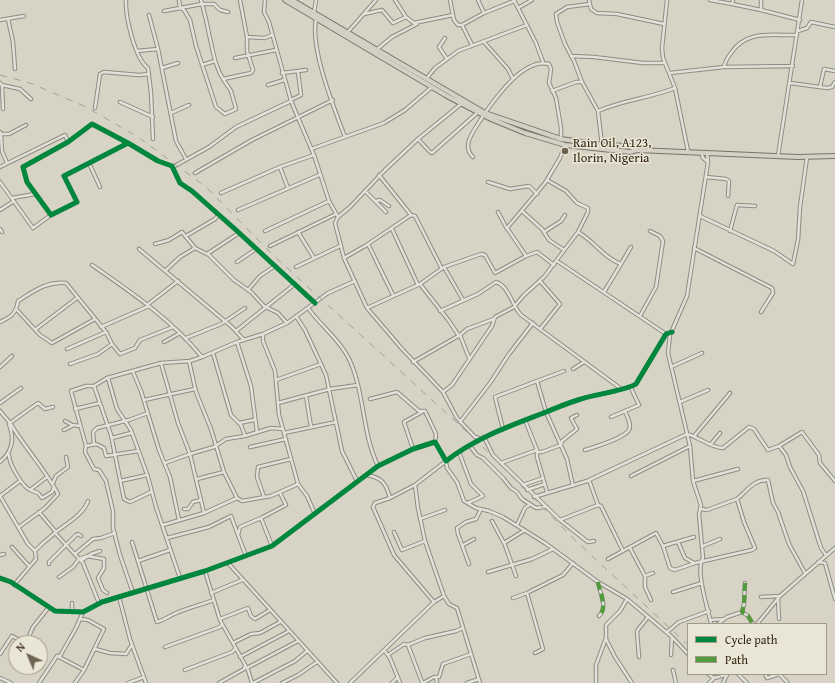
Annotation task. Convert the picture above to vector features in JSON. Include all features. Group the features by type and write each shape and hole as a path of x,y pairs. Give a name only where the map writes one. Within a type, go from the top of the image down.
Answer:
{"highway":[{"path":"285,0 477,113 561,140 602,145 630,146 637,150"},
{"path":"292,0 341,32 347,33 427,78 484,114 514,129 565,145 630,152 637,150 701,151 778,157 835,156"}],"street":[{"path":"126,0 127,16 137,51 143,65 148,68 153,117 153,139"},
{"path":"179,0 181,8 190,20 196,46 216,107 225,114 236,109 231,91 214,61 201,0"},
{"path":"223,79 251,73 253,67 248,54 247,37 240,0"},
{"path":"265,0 264,12 284,80 297,118 314,155 329,201 337,216 335,224 340,246 366,308 413,362 443,392 450,408 460,422 475,437 479,438"},
{"path":"314,13 316,0"},
{"path":"347,33 376,0"},
{"path":"395,0 406,17 417,24"},
{"path":"450,0 453,15 458,25 462,25 472,45"},
{"path":"478,0 484,13"},
{"path":"462,25 484,13 514,0 543,62"},
{"path":"518,8 532,0"},
{"path":"667,0 662,48 665,63 675,88 688,151"},
{"path":"710,0 733,2 800,20"},
{"path":"761,0 761,10"},
{"path":"778,157 802,0"},
{"path":"602,145 598,111 570,56 557,22 556,14 567,7 590,2 591,9 597,13 617,14 664,24"},
{"path":"164,11 202,4 214,4 220,10 228,12"},
{"path":"364,14 382,10 393,23 406,17"},
{"path":"149,15 158,49 176,140 186,159"},
{"path":"376,50 392,37 417,24 453,15"},
{"path":"0,20 24,16"},
{"path":"8,19 13,42 15,69"},
{"path":"316,19 319,57 323,75 345,137"},
{"path":"724,67 732,52 746,39 761,35 798,33 807,28 811,22 835,27"},
{"path":"427,78 446,59 458,51 527,25"},
{"path":"247,37 265,38 272,35"},
{"path":"445,38 439,48 446,59"},
{"path":"484,42 508,69 513,78"},
{"path":"137,51 158,49"},
{"path":"235,58 248,54 276,50"},
{"path":"570,56 594,56 643,63 665,63"},
{"path":"202,65 214,61"},
{"path":"162,68 178,62"},
{"path":"473,157 467,149 468,141 484,114 513,78 543,62 549,64 551,69 549,84 559,115 561,140"},
{"path":"670,73 724,67 793,66"},
{"path":"820,87 824,69 835,71"},
{"path":"282,73 306,70"},
{"path":"95,108 100,74 104,72 139,76 149,74"},
{"path":"173,167 209,147 236,127 301,94 298,72"},
{"path":"268,85 284,80"},
{"path":"552,91 576,82 582,82"},
{"path":"790,83 830,88 835,82"},
{"path":"3,109 1,84 20,89 31,100"},
{"path":"311,149 384,123 397,116 433,87"},
{"path":"598,111 615,104 652,96 675,88"},
{"path":"195,173 252,140 333,100"},
{"path":"120,102 153,117"},
{"path":"270,246 298,232 337,216 418,139 461,103"},
{"path":"171,113 189,105"},
{"path":"418,139 432,153 477,113"},
{"path":"52,215 27,182 23,167 68,142 92,124 173,167 180,183 239,233 315,303"},
{"path":"7,163 2,151 0,133 10,134 26,126"},
{"path":"0,167 64,135 68,142"},
{"path":"0,182 34,228 52,215 77,202 64,176 128,143"},
{"path":"507,230 547,180 560,158 565,145"},
{"path":"701,151 703,158 708,162"},
{"path":"707,152 708,162 706,177 687,296 667,346 690,446 693,482 700,496 701,509 699,514 703,546 703,558 700,563 702,583 711,623"},
{"path":"221,193 280,167 314,155"},
{"path":"700,216 774,251 793,264 798,247 800,207 807,157"},
{"path":"89,163 100,187"},
{"path":"280,167 288,188"},
{"path":"238,210 320,175"},
{"path":"379,175 411,215 415,216 443,268 464,300"},
{"path":"706,177 726,179 729,181 728,196"},
{"path":"413,362 459,336 467,329 494,318 514,307 523,296 540,281 557,261 578,232 588,209 577,203 566,191 547,180"},
{"path":"488,182 510,189 529,186 537,194"},
{"path":"365,191 386,212"},
{"path":"12,198 35,194"},
{"path":"376,201 380,200 389,206"},
{"path":"0,210 14,201"},
{"path":"265,231 329,201"},
{"path":"730,231 737,205 755,206"},
{"path":"522,211 544,232 549,240 564,250"},
{"path":"498,212 507,230 526,256"},
{"path":"186,236 215,219 218,215"},
{"path":"344,258 392,229 411,215"},
{"path":"544,232 561,221 565,215"},
{"path":"392,229 419,284 449,321 459,336 469,358"},
{"path":"640,316 656,287 663,241 660,236 650,231"},
{"path":"155,244 169,240 182,232 195,248 207,254 234,280 248,290 266,307 278,313 288,323"},
{"path":"298,232 314,258"},
{"path":"578,232 590,239 611,259 621,264"},
{"path":"207,254 239,233"},
{"path":"368,244 393,295"},
{"path":"296,267 340,246"},
{"path":"604,292 632,247"},
{"path":"165,270 180,257 195,248"},
{"path":"694,248 772,288 772,293 761,312"},
{"path":"139,249 236,331 244,341"},
{"path":"236,262 256,249"},
{"path":"366,308 419,284 443,268 484,254 495,274 526,256 537,252 554,265"},
{"path":"557,261 666,334"},
{"path":"92,265 148,305 186,338 202,358"},
{"path":"248,290 260,276 275,266"},
{"path":"102,327 148,305 178,281"},
{"path":"134,593 120,555 115,533 113,511 106,481 100,470 94,469 85,452 86,446 71,391 86,386 94,386 108,378 133,372 161,362 189,361 202,358 237,342 263,334 288,323 328,292 355,281"},
{"path":"540,281 560,304 540,328"},
{"path":"0,322 12,316 16,310 18,301 39,288 54,282 66,283 106,332 112,344 120,354 135,348 140,340 172,326"},
{"path":"440,311 478,294 496,282 504,287 514,307 521,316 540,328 621,388"},
{"path":"236,331 295,284"},
{"path":"36,329 77,298"},
{"path":"186,338 224,322 245,308"},
{"path":"308,308 342,347 350,362 358,385 369,440 378,466"},
{"path":"16,310 40,334 52,343 95,319"},
{"path":"296,316 305,330 321,364 330,389 342,450 357,481"},
{"path":"443,392 452,385 492,326 494,318"},
{"path":"460,422 490,383 532,323"},
{"path":"67,349 106,332"},
{"path":"434,602 394,555 373,507 375,503 397,496 415,485 479,438 580,399 621,388 631,388 636,384 666,334 672,332"},
{"path":"164,342 180,333"},
{"path":"263,334 263,341 274,366 282,429 298,484 307,496 315,514"},
{"path":"237,342 251,386 254,420 257,432"},
{"path":"70,364 98,354 112,344"},
{"path":"213,352 231,416 238,423 245,436"},
{"path":"671,366 702,353"},
{"path":"0,367 12,356"},
{"path":"189,361 195,389 211,429 224,472 237,498 242,501 264,497 280,493 298,484"},
{"path":"161,362 170,396 190,454 204,513"},
{"path":"573,369 584,362"},
{"path":"276,380 321,364"},
{"path":"503,429 495,397 564,371"},
{"path":"133,372 144,400 159,450 165,463 174,493 179,520"},
{"path":"108,378 117,408 131,432 148,475 151,492 180,578"},
{"path":"537,382 546,412 567,459 573,486"},
{"path":"278,403 330,389 358,385"},
{"path":"94,386 112,438 124,499 130,502 151,492"},
{"path":"0,403 21,388"},
{"path":"611,417 639,405 631,388"},
{"path":"144,400 170,396 195,389"},
{"path":"680,402 708,390"},
{"path":"370,399 397,392 419,411 425,411 436,434 435,442 446,461 447,468 457,482 464,501 496,514 553,548 598,582 627,599 667,632 687,653"},
{"path":"695,435 706,424 717,407 730,393"},
{"path":"306,396 311,427"},
{"path":"10,423 38,403 45,409 53,407"},
{"path":"75,409 100,403"},
{"path":"0,411 10,423 20,441 39,462 58,494 39,512 18,527"},
{"path":"413,449 404,422 422,411"},
{"path":"585,450 619,437 628,431 630,425 625,411"},
{"path":"94,444 93,432 97,428 148,413"},
{"path":"562,445 562,441 577,429 572,418 577,415"},
{"path":"7,420 12,433 9,460 20,481 30,490 38,493 42,498 52,492 54,487"},
{"path":"238,423 254,420"},
{"path":"525,420 537,451 547,492"},
{"path":"65,422 80,426"},
{"path":"284,433 336,422"},
{"path":"64,430 73,425"},
{"path":"534,496 573,486 589,480 687,434 695,435 711,444 723,448 749,426 754,429 768,450 779,446 802,432 820,455 820,462 835,481"},
{"path":"165,463 215,446 226,439 245,436 276,427 282,429"},
{"path":"112,438 131,432"},
{"path":"711,444 720,434"},
{"path":"484,437 493,455 527,490 560,520 588,542 594,541"},
{"path":"250,447 286,439"},
{"path":"0,578 61,613 83,612 99,603 180,578 205,572 272,546 378,466 413,449 435,442"},
{"path":"86,446 94,444 104,448 106,456 138,450"},
{"path":"501,463 537,451 542,452 562,445"},
{"path":"470,446 477,455 483,458 511,488 529,504 536,508 545,507"},
{"path":"631,476 690,446"},
{"path":"779,446 786,455 790,467 798,481 821,548 826,555"},
{"path":"459,452 471,484 483,496 468,503"},
{"path":"0,462 9,455"},
{"path":"53,484 56,476 68,467 66,457"},
{"path":"264,497 257,477 258,467 291,459"},
{"path":"693,482 738,469"},
{"path":"197,479 224,472"},
{"path":"366,474 381,479 390,498"},
{"path":"120,481 148,475"},
{"path":"30,490 47,477"},
{"path":"523,485 543,478"},
{"path":"589,480 598,506 601,506 623,551"},
{"path":"701,509 707,510 738,499 760,480 768,480 773,503 778,512 789,544 805,573"},
{"path":"20,481 0,496 28,544 36,552"},
{"path":"527,490 545,484"},
{"path":"415,485 425,541 444,596 449,604 456,606 480,683"},
{"path":"388,492 397,496"},
{"path":"238,535 240,527 286,505 280,493"},
{"path":"163,525 204,513 237,498"},
{"path":"608,559 656,533 663,546 671,570 752,550 755,548 744,522 738,499"},
{"path":"184,509 188,509 194,502 202,500"},
{"path":"14,585 36,559 36,552 42,544 75,516 81,513 88,501"},
{"path":"0,506 5,504"},
{"path":"516,525 525,508 529,504"},
{"path":"560,520 598,506"},
{"path":"469,564 457,528 466,522 476,519 481,509"},
{"path":"420,519 445,510"},
{"path":"39,512 80,560 99,603"},
{"path":"167,538 209,527 231,516 246,556"},
{"path":"261,518 272,546"},
{"path":"492,521 504,543 516,576"},
{"path":"504,543 525,530"},
{"path":"394,532 402,550 425,541"},
{"path":"75,554 93,539 115,533"},
{"path":"49,564 49,562 66,544 78,534 82,536"},
{"path":"663,546 675,541 678,542 694,537"},
{"path":"463,545 474,539"},
{"path":"703,546 720,539"},
{"path":"132,542 157,622 167,620 172,615 214,600"},
{"path":"678,542 685,558 695,563"},
{"path":"12,546 29,566"},
{"path":"488,572 532,559 553,548"},
{"path":"630,548 645,576 645,587 651,600"},
{"path":"758,623 779,597 835,548"},
{"path":"138,561 170,550"},
{"path":"59,577 73,568 80,560 100,551"},
{"path":"88,556 104,559 104,568 98,578 103,590 107,593"},
{"path":"818,562 825,563 835,599"},
{"path":"513,598 528,593 563,575 573,563"},
{"path":"228,564 336,683"},
{"path":"205,572 222,624 246,667 252,683 253,681 295,661 307,651"},
{"path":"645,576 653,573"},
{"path":"211,593 242,580"},
{"path":"598,582 604,607 599,616"},
{"path":"673,592 702,583"},
{"path":"742,612 745,583"},
{"path":"528,593 543,649 535,653"},
{"path":"350,683 434,602 444,596"},
{"path":"119,597 132,646 146,683"},
{"path":"761,597 779,597"},
{"path":"779,597 779,619"},
{"path":"596,683 596,665 606,638 606,625 620,611 627,599"},
{"path":"72,603 72,612"},
{"path":"29,635 33,626 49,607"},
{"path":"220,619 248,608 250,609 251,616 255,619 270,610"},
{"path":"667,632 679,622 709,611"},
{"path":"38,683 57,656 60,656 83,612"},
{"path":"710,620 724,619 742,612"},
{"path":"742,612 748,616 752,623"},
{"path":"639,657 637,631 648,617"},
{"path":"75,683 84,670 104,629 88,620 80,619"},
{"path":"719,623 724,619"},
{"path":"232,643 280,622"},
{"path":"165,647 199,636 220,627 222,624"},
{"path":"388,655 404,644 408,645 425,638 463,628"},
{"path":"240,657 289,631"},
{"path":"671,655 672,637"},
{"path":"606,638 615,657 632,683"},
{"path":"219,683 246,667 298,641"},
{"path":"0,654 8,642"},
{"path":"408,645 422,682 439,677 444,664 471,654"},
{"path":"95,649 110,653 126,654 132,646"},
{"path":"185,670 232,652 236,649"},
{"path":"384,650 388,655 400,683"},
{"path":"57,656 84,670"},
{"path":"282,683 298,675 317,662"},
{"path":"673,670 676,683"},
{"path":"708,683 725,675"},
{"path":"739,675 747,683"},
{"path":"766,675 768,678 776,675"},
{"path":"128,683 144,677"},
{"path":"392,683 398,677"},
{"path":"436,677 437,683"},
{"path":"0,678 11,683"},
{"path":"467,683 478,679"}],"railway":[{"path":"0,75 30,83 84,106 138,137 206,187 273,255 477,441 576,541 687,644"},
{"path":"719,675 727,683"}],"marked path":[{"path":"598,582 603,605 602,613 599,616"},
{"path":"745,583 742,612 748,616 752,623"}],"cycle path":[{"path":"128,143 92,124 68,142 23,167 27,182 51,215 77,202 64,176 128,143 158,161 172,166 180,183 192,191 236,230 315,303"},
{"path":"0,578 11,582 55,611 83,612 102,602 205,571 272,546 378,466 413,449 435,442 446,461 468,446 491,434 586,397 636,384 666,334 672,332"}],"place":[{"name":"Rain Oil, A123, Ilorin, Nigeria","path":"565,151"}]}
